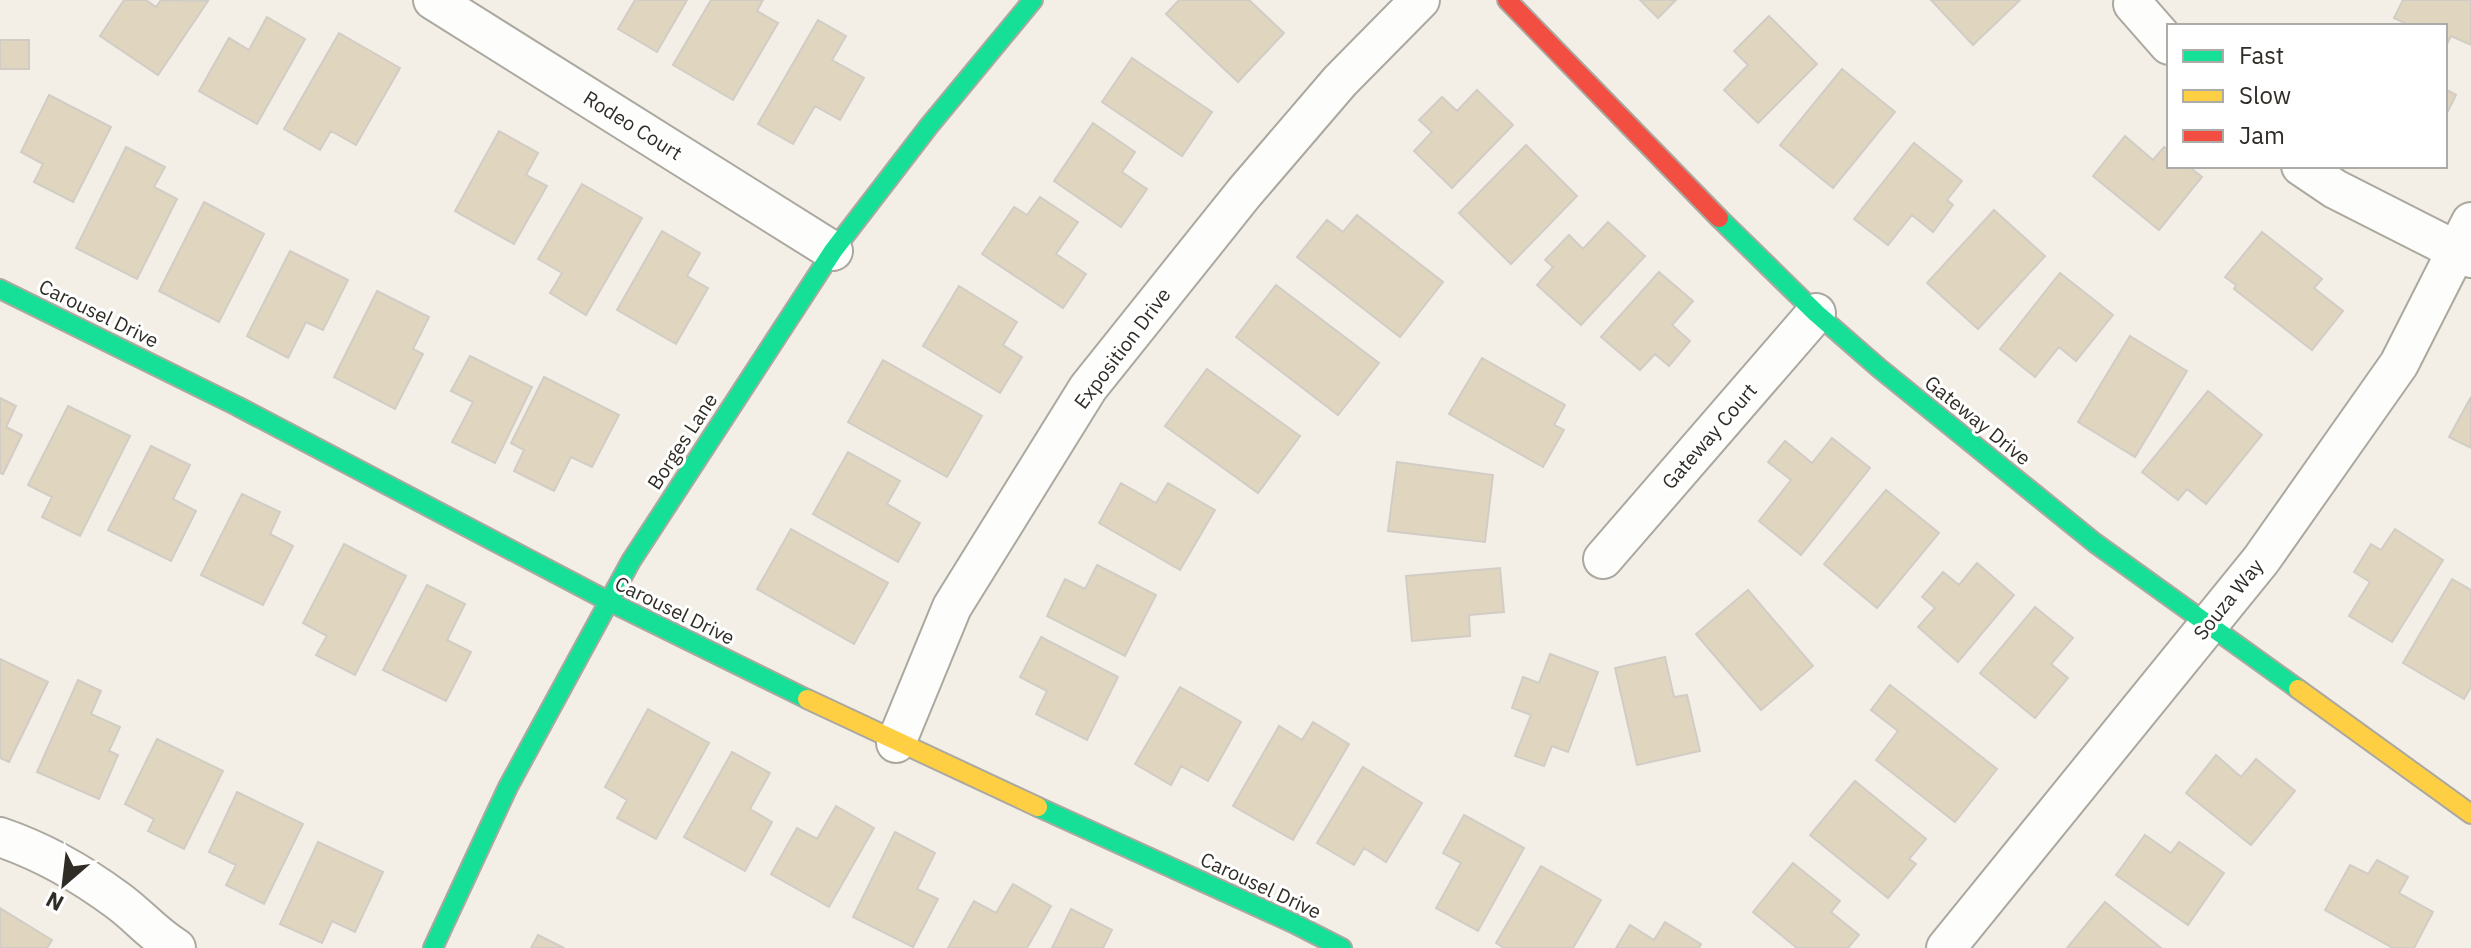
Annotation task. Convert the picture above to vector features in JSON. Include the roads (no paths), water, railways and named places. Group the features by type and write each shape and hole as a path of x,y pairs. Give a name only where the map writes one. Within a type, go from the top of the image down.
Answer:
{"street":[{"name":"Rodeo Court","path":"433,0 833,251"},
{"name":"Borges Lane","path":"433,948 508,787 639,548 833,251 929,126 1033,0"},
{"name":"Exposition Drive","path":"896,743 952,607 1088,388 1254,181 1340,81 1420,0"},
{"name":"Gateway Drive","path":"1507,0 1669,169 1816,313 2095,543 2471,814"},
{"path":"2133,4 2167,43"},
{"path":"2304,168 2335,189 2466,244"},
{"name":"Souza Way","path":"1946,948 2261,560 2399,364 2466,244"},
{"name":"Carousel Drive","path":"0,289 237,406 608,601 896,743 1342,948"},
{"name":"Gateway Court","path":"1603,559 1816,313"},
{"path":"0,837 32,847 117,899 166,945"}]}
